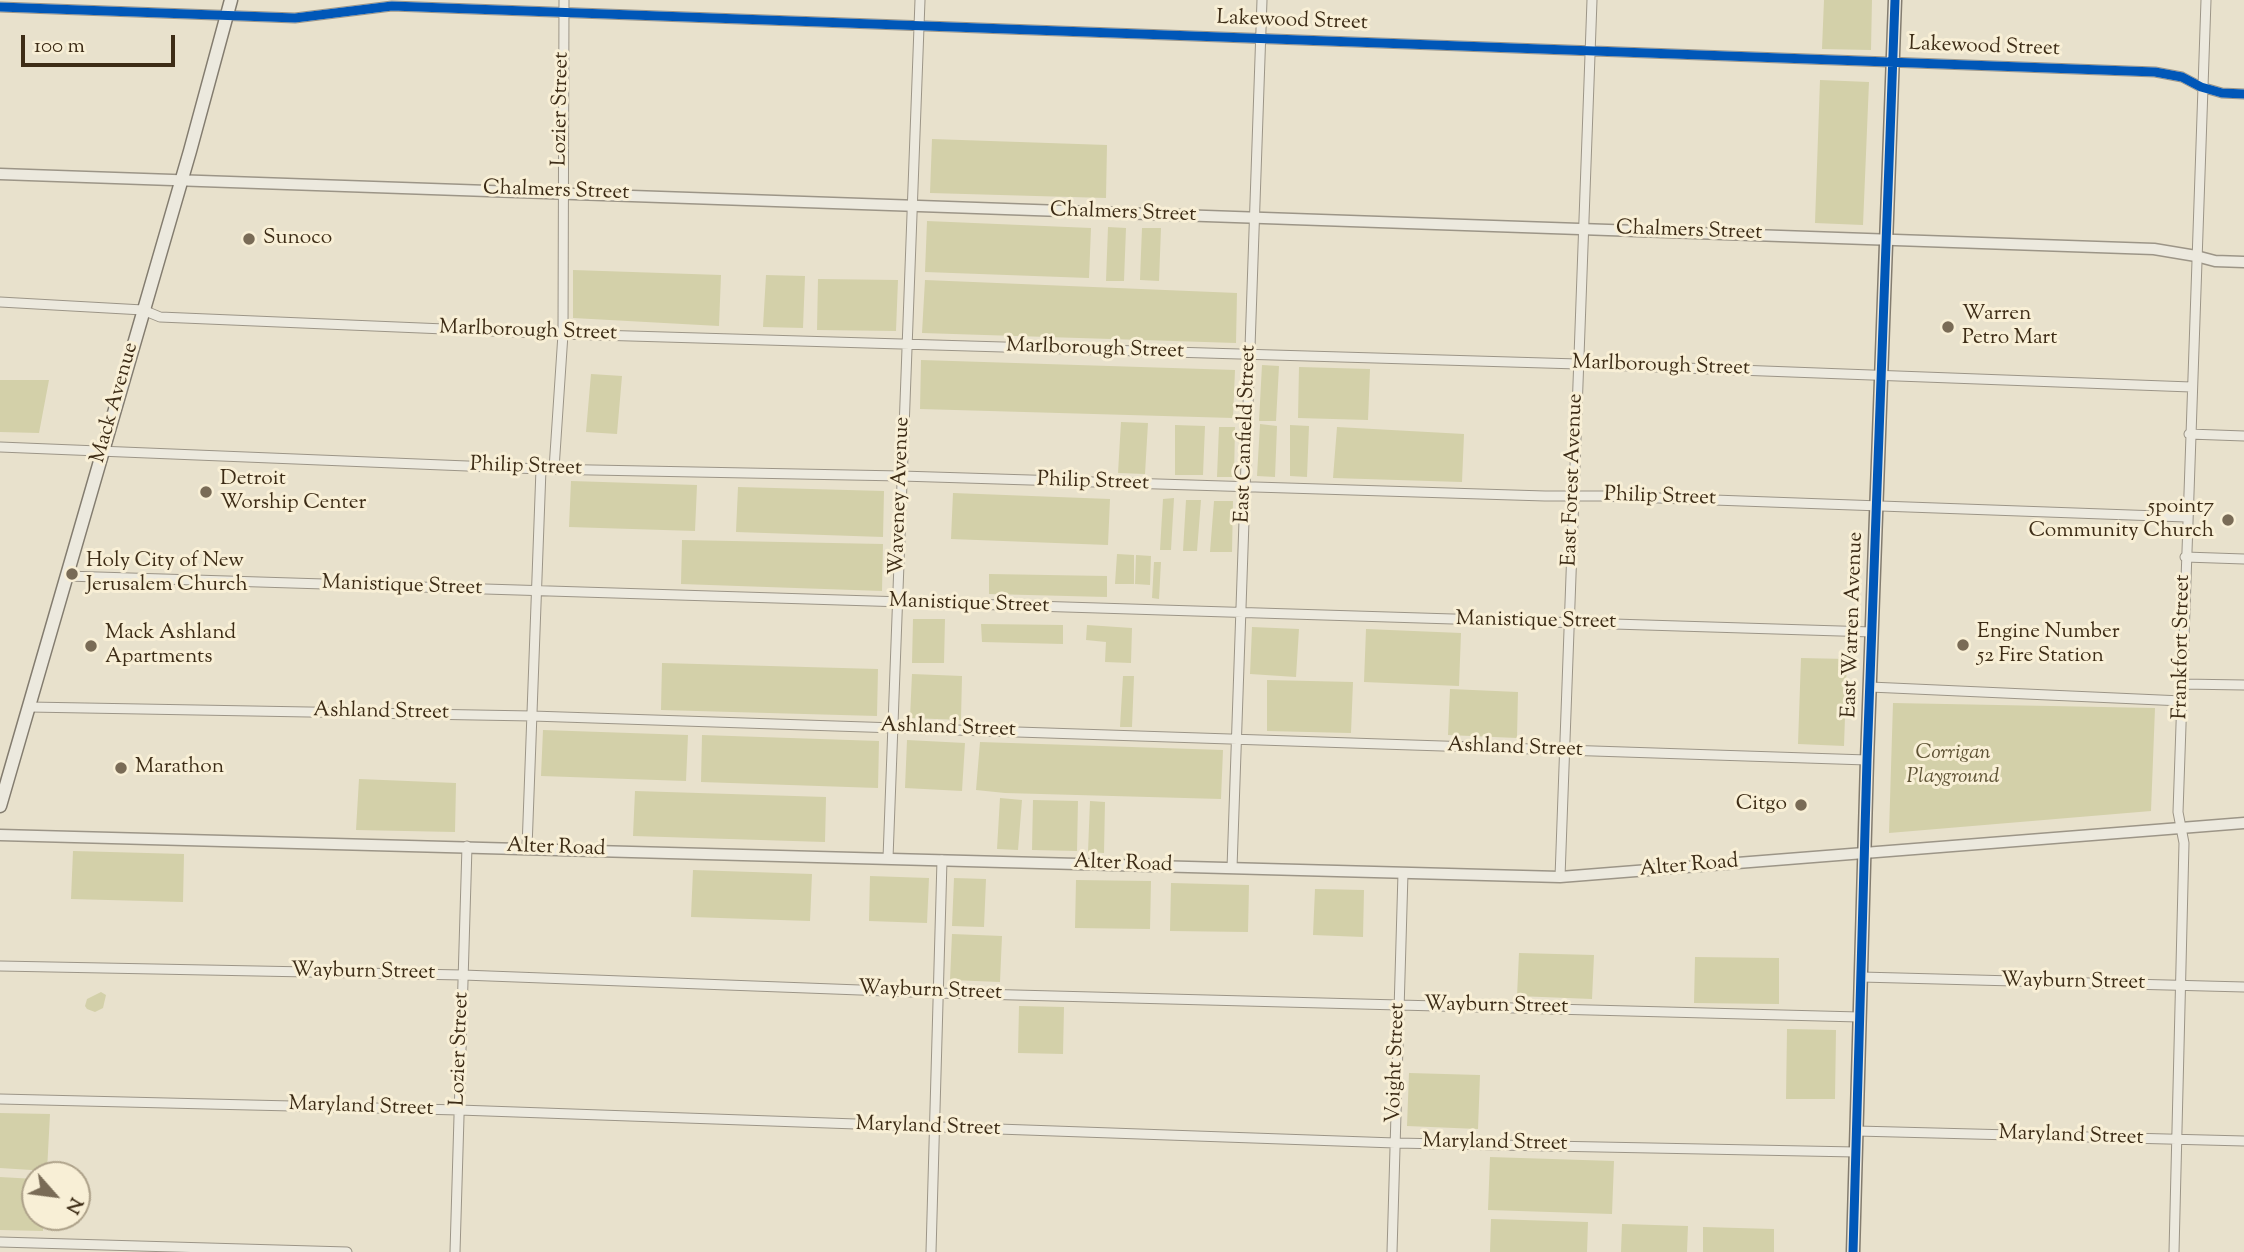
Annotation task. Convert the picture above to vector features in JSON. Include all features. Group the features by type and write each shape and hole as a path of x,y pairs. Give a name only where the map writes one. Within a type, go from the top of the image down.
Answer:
{"main road":[{"name":"Mack Avenue","path":"0,806 231,0"},
{"name":"East Warren Avenue","path":"1853,1252 1867,760 1895,0"}],"street":[{"name":"Lozier Street","path":"554,469 563,334 564,0"},
{"path":"913,206 920,0"},
{"name":"East Canfield Street","path":"1232,868 1262,0"},
{"name":"East Forest Avenue","path":"1560,877 1592,0"},
{"name":"Frankfort Street","path":"2174,1252 2184,843 2178,812 2186,517 2206,0"},
{"name":"Lakewood Street","path":"0,7 308,18 392,6 2155,72 2182,77 2222,93 2244,94"},
{"name":"Chalmers Street","path":"0,174 2154,249 2215,261 2244,262"},
{"name":"Waveney Avenue","path":"888,858 913,206"},
{"name":"Marlborough Street","path":"0,302 142,310 160,317 563,334 1578,364 2191,387"},
{"path":"2189,434 2244,436"},
{"name":"Philip Street","path":"0,447 541,469 1574,496 2186,517"},
{"path":"527,848 541,469"},
{"path":"2185,557 2244,559"},
{"name":"Manistique Street","path":"66,576 1872,632"},
{"path":"2182,684 2244,685"},
{"path":"1870,687 2182,701"},
{"name":"Ashland Street","path":"29,707 532,716 1867,760"},
{"name":"Alter Road","path":"0,835 1560,877 2244,823"},
{"name":"Lozier Street","path":"455,1252 467,846"},
{"path":"931,1252 942,860"},
{"name":"Voight Street","path":"1392,1252 1403,873"},
{"name":"Wayburn Street","path":"0,966 463,975 939,993 1859,1017"},
{"name":"Wayburn Street","path":"1861,977 2244,987"},
{"name":"Maryland Street","path":"0,1099 458,1110 935,1129 1395,1143 1856,1152"},
{"name":"Maryland Street","path":"1857,1130 2244,1141"},
{"path":"0,1242 347,1252"}],"green space":[{"path":"1824,0 1872,0 1871,50 1822,49"},
{"path":"1820,80 1869,82 1863,225 1815,223"},
{"path":"932,139 1107,145 1106,198 930,193"},
{"path":"927,221 1091,228 1089,278 925,272"},
{"path":"1108,227 1126,228 1124,281 1106,281"},
{"path":"1142,228 1161,228 1159,281 1140,280"},
{"path":"573,270 721,275 719,326 573,318"},
{"path":"766,275 805,276 803,328 763,327"},
{"path":"818,279 898,280 896,331 817,330"},
{"path":"925,280 1237,293 1236,343 922,333"},
{"path":"921,360 1235,370 1233,418 920,409"},
{"path":"1262,365 1279,366 1276,421 1259,421"},
{"path":"1299,367 1370,369 1368,420 1298,418"},
{"path":"591,374 622,376 617,434 586,432"},
{"path":"0,380 49,380 39,433 0,432"},
{"path":"1121,422 1148,423 1145,474 1118,473"},
{"path":"1260,424 1277,426 1275,477 1257,476"},
{"path":"1175,425 1205,426 1203,475 1175,475"},
{"path":"1290,425 1309,426 1307,477 1290,476"},
{"path":"1219,427 1235,427 1234,477 1217,477"},
{"path":"1337,427 1464,434 1462,482 1333,478"},
{"path":"571,481 697,485 695,531 569,527"},
{"path":"738,487 884,491 883,537 736,532"},
{"path":"953,493 1110,499 1108,545 951,539"},
{"path":"1174,498 1171,550 1160,550 1163,499"},
{"path":"1186,500 1201,500 1197,551 1183,551"},
{"path":"1214,501 1233,501 1232,552 1210,552"},
{"path":"682,540 883,544 882,591 681,584"},
{"path":"1117,554 1134,555 1134,584 1115,584"},
{"path":"1136,555 1151,556 1150,585 1135,584"},
{"path":"1154,562 1161,562 1159,599 1152,598"},
{"path":"989,574 1107,576 1107,597 989,594"},
{"path":"913,619 945,619 944,663 912,663"},
{"path":"981,624 1063,625 1063,644 982,642"},
{"path":"1087,625 1132,628 1131,663 1105,662 1106,642 1086,640"},
{"path":"1252,627 1299,629 1296,677 1250,674"},
{"path":"1366,629 1461,633 1459,686 1364,682"},
{"path":"1801,658 1847,659 1844,746 1798,744"},
{"path":"662,663 878,669 877,716 661,710"},
{"path":"912,674 962,676 961,720 910,718"},
{"path":"1123,676 1134,676 1132,727 1120,727"},
{"path":"1267,680 1353,682 1351,733 1267,731"},
{"path":"1450,689 1518,692 1517,738 1448,735"},
{"name":"Corrigan Playground","path":"1893,703 2155,708 2151,811 1889,833"},
{"path":"543,730 688,735 686,781 541,776"},
{"path":"702,735 879,741 878,788 701,782"},
{"path":"907,740 965,743 962,791 905,788"},
{"path":"980,742 1223,750 1221,799 976,790"},
{"path":"359,779 456,783 455,832 356,830"},
{"path":"635,791 826,797 825,842 633,836"},
{"path":"1000,798 1022,800 1018,850 997,849"},
{"path":"1033,800 1078,801 1077,851 1032,850"},
{"path":"1090,801 1105,802 1104,853 1088,852"},
{"path":"73,851 184,854 183,902 71,899"},
{"path":"693,870 812,874 810,921 691,917"},
{"path":"870,876 929,878 927,923 869,921"},
{"path":"954,878 986,879 984,927 952,926"},
{"path":"1076,880 1151,881 1150,929 1075,928"},
{"path":"1171,883 1249,885 1248,932 1170,931"},
{"path":"1315,889 1364,890 1363,937 1313,935"},
{"path":"952,934 1002,936 1000,982 950,980"},
{"path":"1519,953 1594,955 1592,999 1517,996"},
{"path":"1695,957 1779,958 1779,1004 1694,1003"},
{"path":"101,992 106,995 103,1008 95,1012 87,1009 87,999"},
{"path":"1019,1006 1064,1007 1063,1054 1018,1053"},
{"path":"1787,1029 1836,1030 1835,1099 1786,1099"},
{"path":"1409,1073 1480,1075 1478,1129 1407,1126"},
{"path":"0,1113 50,1114 48,1161 21,1161 21,1169 0,1168"},
{"path":"1490,1157 1614,1161 1612,1214 1488,1210"},
{"path":"0,1177 21,1178 21,1230 0,1230"},
{"path":"1491,1219 1588,1222 1587,1252 1490,1252"},
{"path":"1622,1224 1688,1226 1687,1252 1621,1252"},
{"path":"1703,1227 1774,1229 1774,1252 1703,1252"}],"cycle path":[{"path":"1853,1252 1867,760 1895,0"},
{"path":"0,7 295,18 392,6 2155,72 2182,77 2201,87 2222,93 2244,94"}],"place":[{"name":"Sunoco","path":"249,239"},
{"name":"Warren Petro Mart","path":"1948,327"},
{"name":"Detroit Worship Center","path":"206,492"},
{"name":"5point7 Community Church","path":"2228,520"},
{"name":"Holy City of New Jerusalem Church","path":"72,574"},
{"name":"Engine Number 52 Fire Station","path":"1963,645"},
{"name":"Mack Ashland Apartments","path":"91,646"},
{"name":"Marathon","path":"121,768"},
{"name":"Citgo","path":"1801,805"}]}
